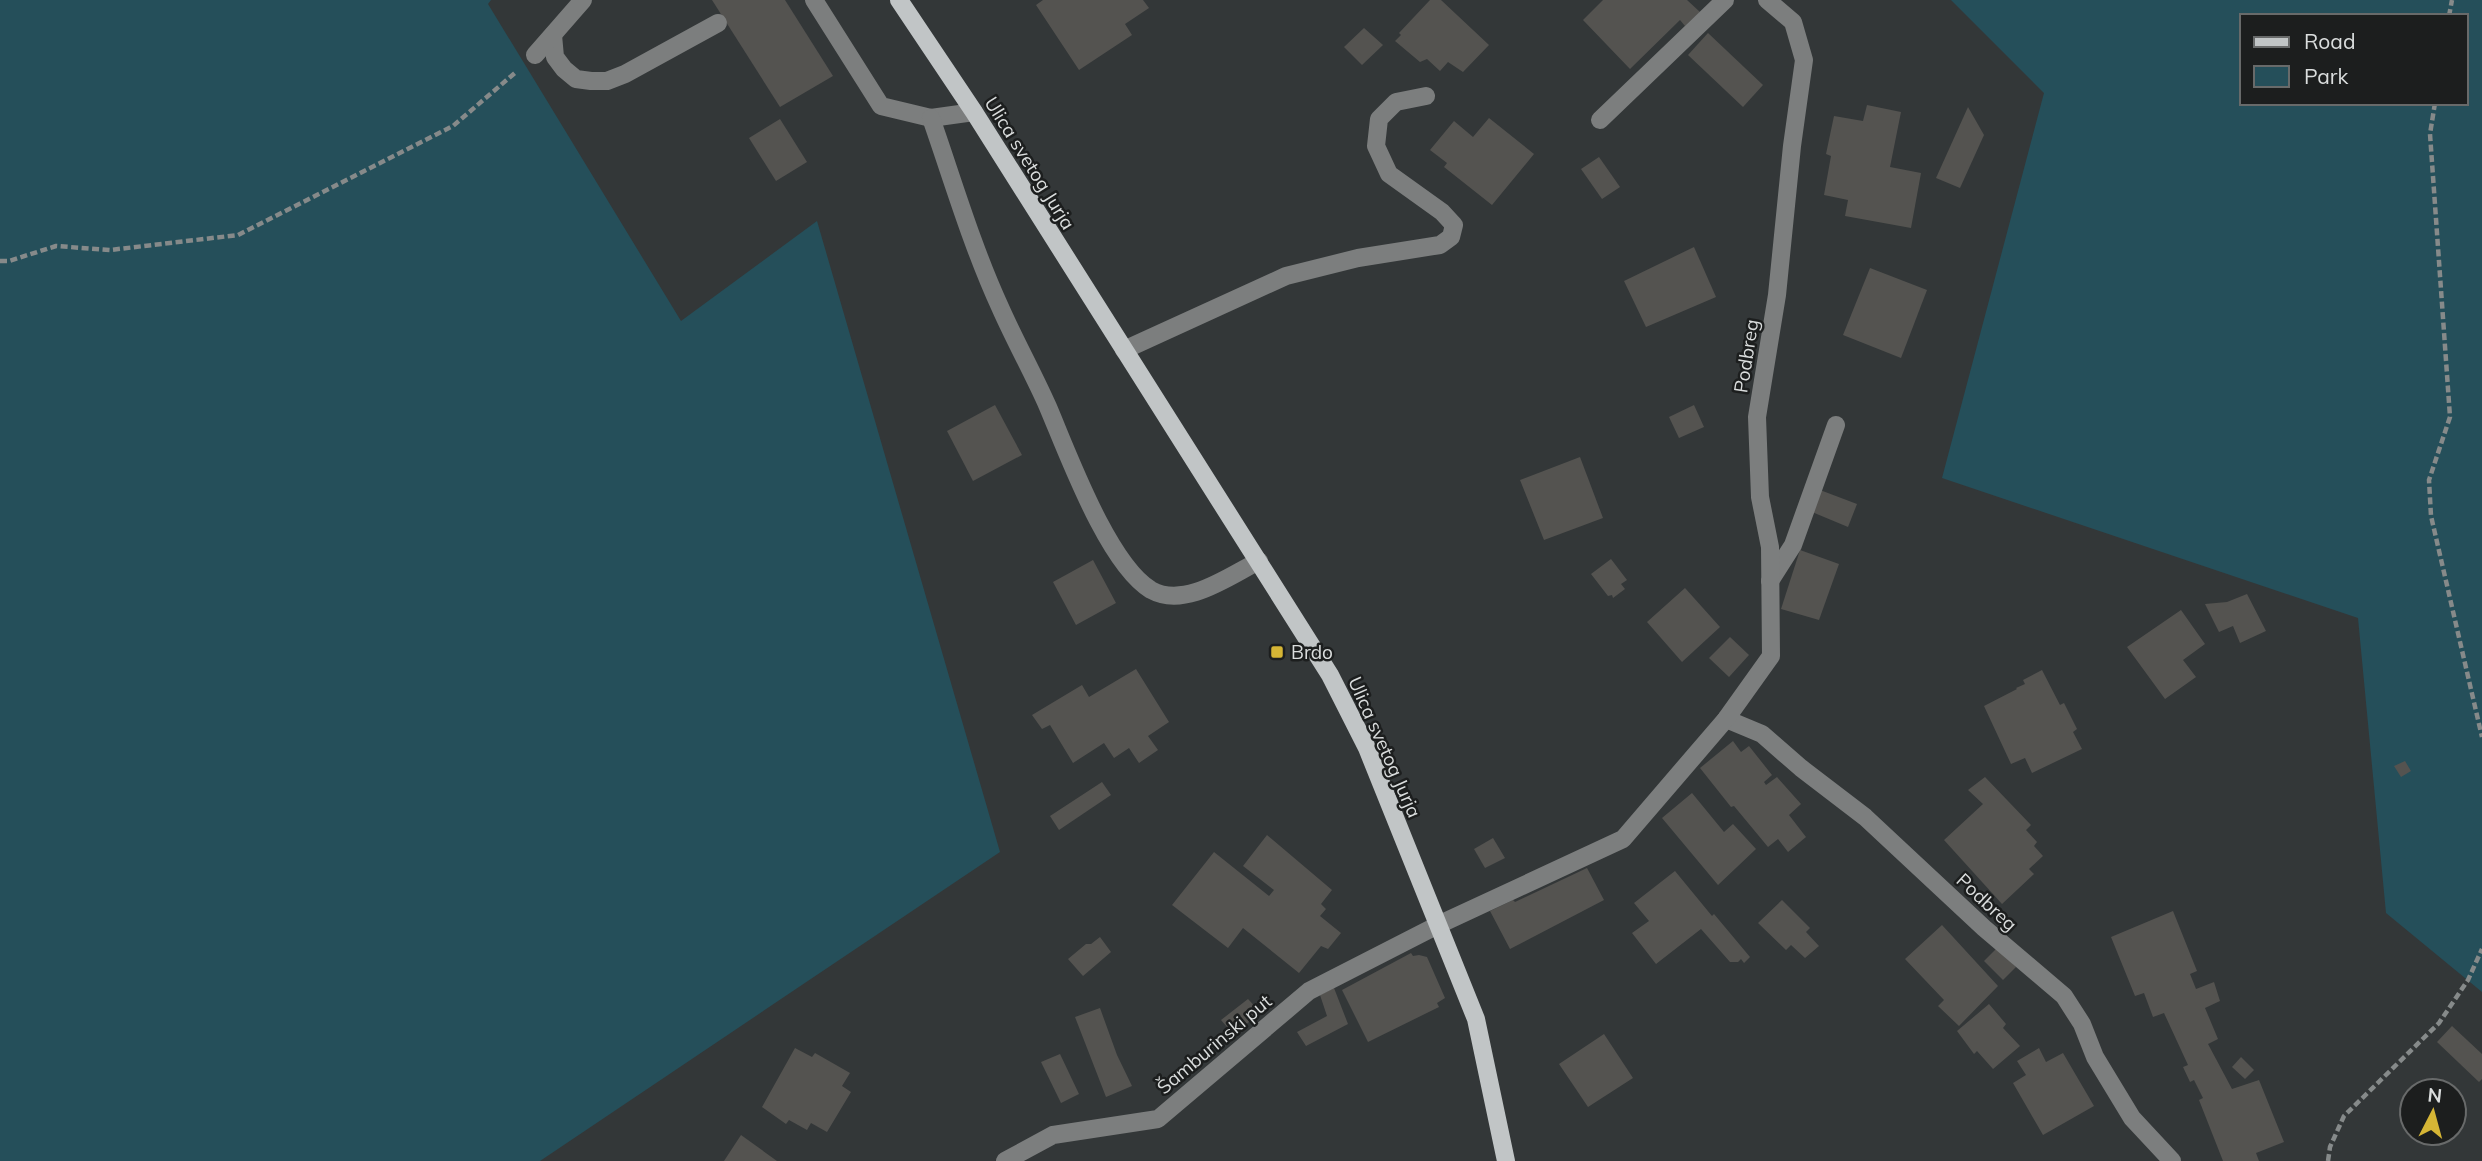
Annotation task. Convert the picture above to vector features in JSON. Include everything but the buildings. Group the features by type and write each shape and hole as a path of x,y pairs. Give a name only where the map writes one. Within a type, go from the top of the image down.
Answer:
{"main road":[{"name":"Ulica svetog Jurja","path":"899,0 974,112 1330,675 1367,748 1476,1019 1506,1161"}],"street":[{"path":"535,55 583,0"},
{"path":"814,0 881,106 931,118 974,112"},
{"path":"1600,120 1725,0"},
{"name":"Podbreg","path":"1438,925 1623,839 1726,719 1771,656 1773,626 1770,547 1760,497 1757,417 1777,295 1792,146 1804,60 1793,22 1767,0"},
{"path":"553,35 555,57 564,69 576,79 607,81 625,74 718,23"},
{"path":"1124,350 1286,276 1358,258 1440,245 1451,237 1454,225 1442,212 1389,174 1376,146 1379,119 1396,102 1426,96"},
{"path":"931,118 999,306 1039,387 1107,540 1126,566 1151,590 1174,597 1197,592 1259,561"},
{"path":"1770,582 1793,545 1836,425"},
{"name":"Podbreg","path":"1726,719 1762,734 1865,817 1984,928 2064,996 2082,1024 2095,1058 2132,1118 2172,1161"},
{"name":"Šamburinski put","path":"1005,1161 1053,1135 1158,1119 1309,990 1438,925"}],"path":[{"path":"0,261 9,261 56,246 110,250 238,235 453,126 535,55"},
{"path":"2435,105 2430,134 2450,417 2429,480 2431,516 2482,737"},
{"path":"2328,1161 2330,1147 2344,1116 2439,1023 2468,981 2482,949"}],"green space":[{"path":"0,0 491,0 488,4 681,321 817,221 1000,852 540,1161 0,1161"},
{"path":"1951,0 2482,0 2482,992 2386,913 2358,618 1942,478 2044,93"}],"place":[{"name":"Brdo","path":"1277,652"}]}
